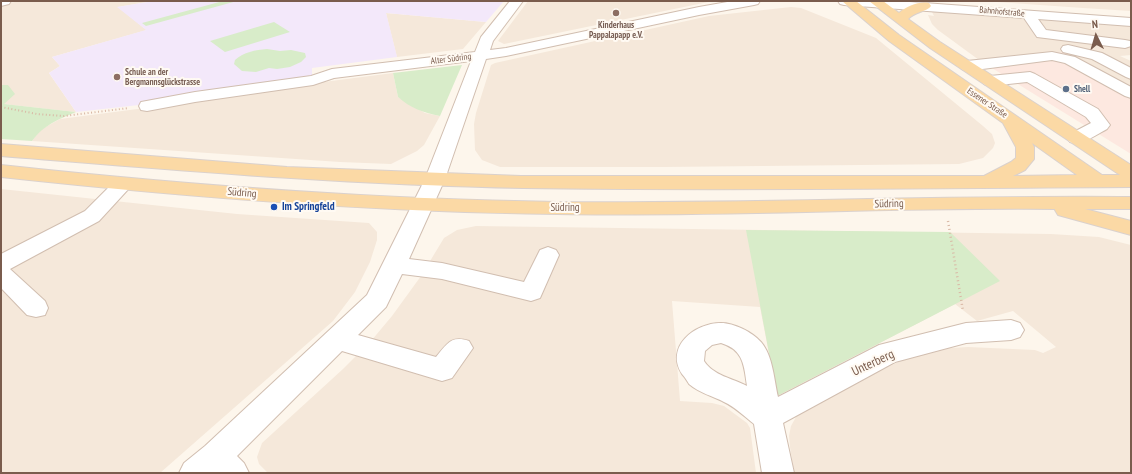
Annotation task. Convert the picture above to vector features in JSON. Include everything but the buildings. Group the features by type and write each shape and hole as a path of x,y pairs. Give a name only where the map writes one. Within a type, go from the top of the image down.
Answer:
{"main road":[{"name":"Essener Straße","path":"847,1 894,38 1130,203"},
{"name":"Essener Straße","path":"880,3 900,20 967,66 1131,174"},
{"path":"900,20 904,13 912,8 925,6"},
{"path":"984,181 1018,166 1025,159 1025,147 1010,118"},
{"name":"Südring","path":"1,150 237,170 435,179 608,183 1131,181"},
{"name":"Südring","path":"1,171 124,184 424,205 596,208 1031,202 1130,203"},
{"path":"1031,202 1131,228"}],"street":[{"path":"1,2 5,1"},
{"path":"215,467 338,339 377,301 424,205 435,179 486,40 516,1"},
{"name":"Alter Südring","path":"147,106 195,97 313,80 332,74 506,52 699,11 754,1"},
{"name":"Bahnhofstraße","path":"847,1 1131,22"},
{"name":"Bahnhofstraße","path":"943,1 996,3 1131,15"},
{"path":"1028,14 1042,34 1057,46 1097,56 1131,74"},
{"path":"1042,34 1125,44"},
{"path":"967,66 1052,56 1070,60 1131,94"},
{"path":"990,81 1030,77 1092,113 1101,126 1076,138"},
{"path":"1,264 92,216 124,184"},
{"path":"395,265 442,271 531,292 548,255"},
{"path":"1,274 36,308"},
{"name":"Unterberg","path":"778,473 767,417 888,354 966,333 1011,330"},
{"path":"338,339 442,370 460,348"}],"path":[{"path":"1,107 37,114 64,116 147,106"},
{"path":"944,203 966,333"}],"shaded area":[{"path":"22,1 153,1 118,7 147,30 52,57 60,66 49,73 76,112 3,104 8,85 1,85 1,4"},
{"path":"153,1 504,1 486,22 386,13 397,57 312,68 312,77 148,104 76,112 49,73 60,66 52,57 146,30 117,7"},
{"path":"528,1 713,1 504,44 498,41"},
{"path":"983,1 1131,1 1131,11 1083,8"},
{"path":"791,7 801,8 876,38 992,134 995,143 993,148 983,158 959,164 664,167 500,167 482,160 475,150 474,124 476,113 491,65 495,63 709,16"},
{"path":"931,10 1131,26 1131,55 1120,56 1131,61 1131,88 1026,55 979,60 932,24 928,15 934,16"},
{"path":"386,13 486,22 463,49 397,57"},
{"path":"1064,52 1131,88 1131,154 979,60"},
{"path":"393,73 398,97 425,113 440,116 424,145 417,151 391,164 340,162 32,141 40,130 60,119 207,100 208,97"},
{"path":"1,189 237,214 369,223 377,232 377,240 370,262 355,292 333,321 160,473 1,473"},
{"path":"476,226 1051,234 1099,237 1131,245 1131,473 794,473 789,436 791,426 796,417 821,399 913,355 935,349 968,347 1035,350 1043,353 1056,347 1013,311 977,321 955,304 777,396 760,307 672,301 680,401 712,403 724,406 747,423 750,428 756,473 268,473 259,464 257,457 262,443 343,369 371,341 392,316 421,276 444,238 457,230"}],"green space":[{"path":"223,1 237,1 146,26 142,23"},
{"path":"274,22 290,32 225,52 210,41"},
{"path":"267,49 280,51 291,50 305,53 306,57 301,62 290,67 277,69 269,68 256,72 242,71 234,64 238,57 246,53"},
{"path":"462,65 440,116 418,110 398,97 393,73"},
{"path":"1,85 8,85 15,94 4,104 76,112 57,120 46,127 32,141 1,139"},
{"path":"746,230 950,232 1000,281 777,396"}],"place":[{"name":"Kinderhaus Pappalapapp e.V.","path":"616,13"},
{"name":"Schule an der Bergmannsglückstrasse","path":"117,77"},
{"name":"Shell","path":"1066,89"},
{"name":"Im Springfeld","path":"274,207"}]}
